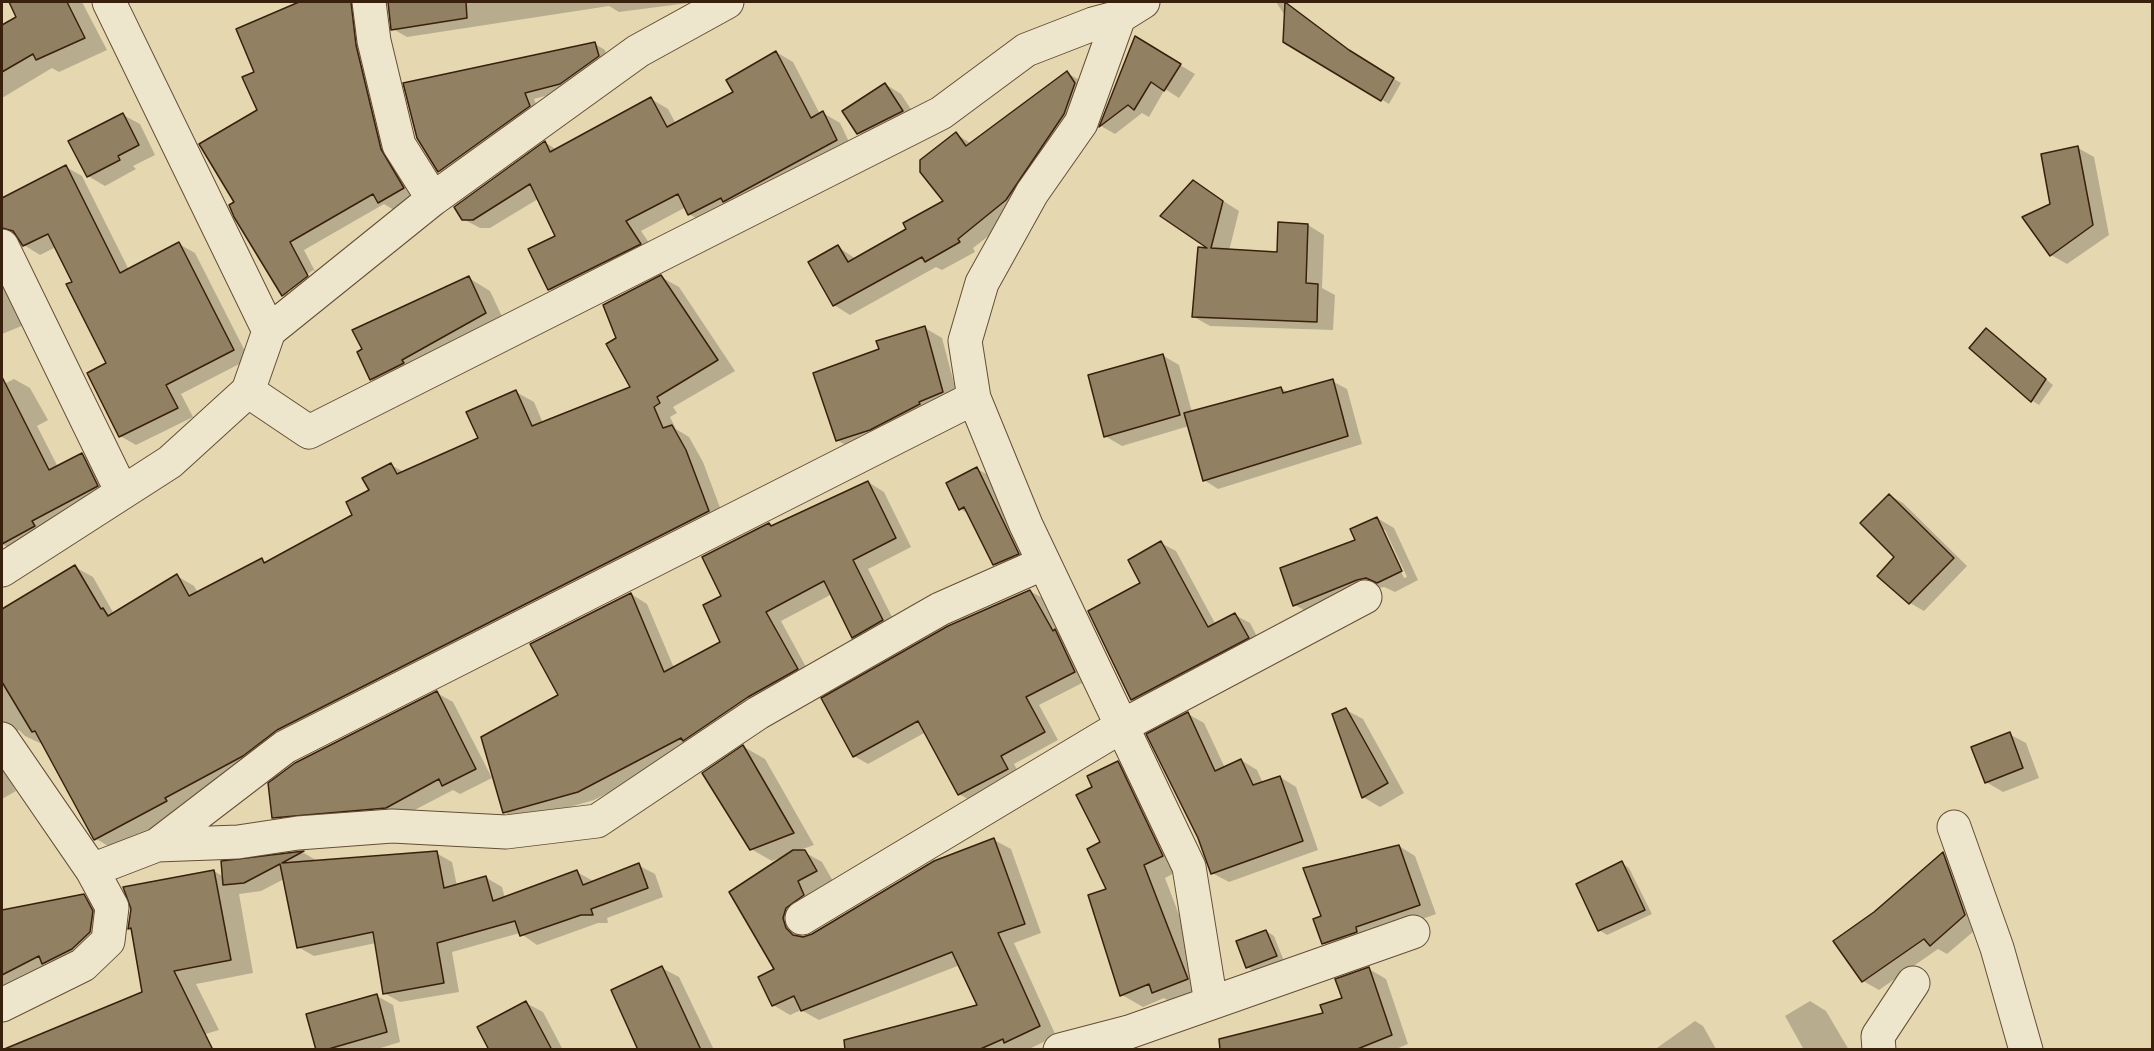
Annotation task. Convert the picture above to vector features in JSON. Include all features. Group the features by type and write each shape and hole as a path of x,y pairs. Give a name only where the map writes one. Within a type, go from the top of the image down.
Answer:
{"street":[{"path":"109,2 268,331"},
{"path":"369,2 374,41 399,145 434,199"},
{"path":"2,570 170,462 248,391 268,331 434,199 638,51 727,2"},
{"path":"248,391 309,432 941,113 1026,50 1131,9"},
{"path":"1131,9 1081,123 1032,193 982,283 965,341 974,398 1044,563 1189,867 1211,1003"},
{"path":"2,246 122,492"},
{"path":"92,870 157,845 285,747 974,398"},
{"path":"157,845 238,842 298,833 392,826 506,832 597,821 758,713 940,609 1044,563"},
{"path":"802,918 1122,726 1365,597"},
{"path":"2,739 92,870 112,907 108,940 83,965 2,1005"},
{"path":"1954,827 1997,948 2026,1050"},
{"path":"1060,1050 1129,1032 1413,932"},
{"path":"1879,1050 1878,1036 1913,984"}],"building":[{"path":"9,2 67,2 85,38 36,60 33,54 2,72 2,25 16,17"},
{"path":"299,2 351,2 356,45 381,149 404,188 378,203 373,194 290,242 308,276 282,296 234,217 229,205 234,202 199,144 257,110 242,77 254,72 236,29"},
{"path":"388,2 466,2 467,18 391,30"},
{"path":"1285,2 1349,50 1394,78 1381,101 1283,42"},
{"path":"1135,36 1181,64 1164,91 1151,82 1134,110 1128,105 1099,127"},
{"path":"595,42 599,56 560,84 525,93 530,106 438,172 417,138 403,83"},
{"path":"776,51 811,118 823,111 837,140 723,202 721,198 688,215 678,194 626,221 641,244 548,290 528,249 555,236 530,184 473,220 462,220 454,207 545,141 550,152 651,97 667,127 733,92 726,80"},
{"path":"1067,71 1075,83 1064,114 1006,200 958,239 960,242 925,262 922,257 833,306 808,262 838,245 848,262 906,229 903,223 943,201 920,172 920,160 956,132 966,146"},
{"path":"885,83 903,111 857,134 842,111"},
{"path":"123,113 139,145 118,156 120,160 87,177 68,141"},
{"path":"2078,146 2093,225 2050,256 2022,217 2050,204 2041,154"},
{"path":"66,165 120,273 179,242 234,350 166,385 178,408 119,437 87,373 106,363 66,284 72,282 48,234 23,246 13,231 2,228 2,198"},
{"path":"1193,180 1223,201 1211,248 1277,252 1278,222 1308,224 1306,283 1318,284 1317,322 1192,317 1198,247 1207,248 1160,216"},
{"path":"661,275 718,360 657,397 660,403 654,407 663,428 672,425 686,450 709,511 277,730 243,756 165,798 167,801 94,840 35,731 32,732 2,682 2,609 75,565 101,609 103,608 108,616 177,574 189,596 262,558 264,563 352,515 346,502 369,490 362,478 391,463 397,474 478,438 466,412 516,390 532,426 630,387 606,344 616,338 603,305"},
{"path":"469,276 486,313 402,360 404,363 370,380 357,352 362,349 352,330"},
{"path":"925,326 943,392 919,402 920,404 870,430 836,441 813,373 879,349 876,341"},
{"path":"1986,328 2046,379 2031,402 1969,348"},
{"path":"1163,354 1180,415 1104,437 1088,375"},
{"path":"2,377 49,470 82,453 98,486 32,521 35,526 2,544"},
{"path":"1333,379 1348,436 1203,481 1184,413 1281,387 1283,393"},
{"path":"977,467 1019,554 993,565 964,507 959,510 946,483"},
{"path":"868,481 896,538 853,560 883,620 852,638 824,581 766,612 798,669 748,697 683,741 681,738 578,792 503,813 481,737 558,695 530,644 631,593 664,672 720,642 703,605 721,596 702,557 769,523 771,526"},
{"path":"1889,494 1954,558 1909,604 1877,576 1894,557 1860,523"},
{"path":"1377,517 1402,571 1377,583 1366,578 1357,580 1293,606 1280,568 1355,540 1350,529"},
{"path":"1161,541 1208,627 1235,613 1249,638 1131,700 1088,611 1140,583 1128,560"},
{"path":"1030,590 1053,631 1055,629 1075,672 1026,697 1045,732 1001,756 1008,769 958,795 918,721 853,757 821,698 948,626"},
{"path":"437,691 476,769 442,786 439,779 386,808 272,818 268,783 295,763"},
{"path":"1346,708 1388,783 1362,798 1332,714"},
{"path":"1188,712 1215,771 1241,759 1253,785 1280,776 1303,841 1211,874 1198,838 1146,734"},
{"path":"2010,732 2023,768 1985,783 1971,747"},
{"path":"743,745 794,833 750,850 702,773"},
{"path":"1118,761 1163,856 1144,865 1188,979 1152,993 1149,984 1120,996 1088,895 1106,889 1087,849 1100,842 1076,795 1092,787 1087,776"},
{"path":"994,838 1025,924 998,933 1040,1026 1004,1043 1003,1039 978,1050 845,1050 844,1040 977,1005 952,952 801,1011 794,996 772,1006 758,977 774,969 729,892 793,850 805,850 817,871 798,881 804,895 786,908 783,918 786,928 793,935 803,937 812,934 934,861"},
{"path":"1399,845 1420,905 1356,927 1357,932 1322,944 1313,919 1321,916 1303,868"},
{"path":"304,851 282,863 437,851 444,888 486,876 493,901 577,870 583,885 639,863 648,888 591,909 593,915 581,915 520,936 515,921 437,943 444,983 383,994 373,932 297,948 280,864 244,883 223,885 221,861"},
{"path":"1943,852 1965,915 1930,946 1924,939 1862,982 1833,941 1874,912"},
{"path":"1622,861 1645,910 1598,931 1576,884"},
{"path":"214,870 231,960 174,971 213,1050 2,1050 142,992 131,928 128,929 131,909 123,887"},
{"path":"84,894 93,911 90,932 72,949 42,964 39,956 2,975 2,910"},
{"path":"1266,930 1277,956 1246,968 1236,941"},
{"path":"662,966 701,1050 638,1050 611,990"},
{"path":"1369,967 1392,1035 1355,1050 1220,1050 1219,1039 1323,1013 1320,1005 1342,998 1335,979"},
{"path":"377,994 387,1032 325,1050 316,1050 306,1014"},
{"path":"526,1001 552,1050 489,1050 477,1027"}]}
